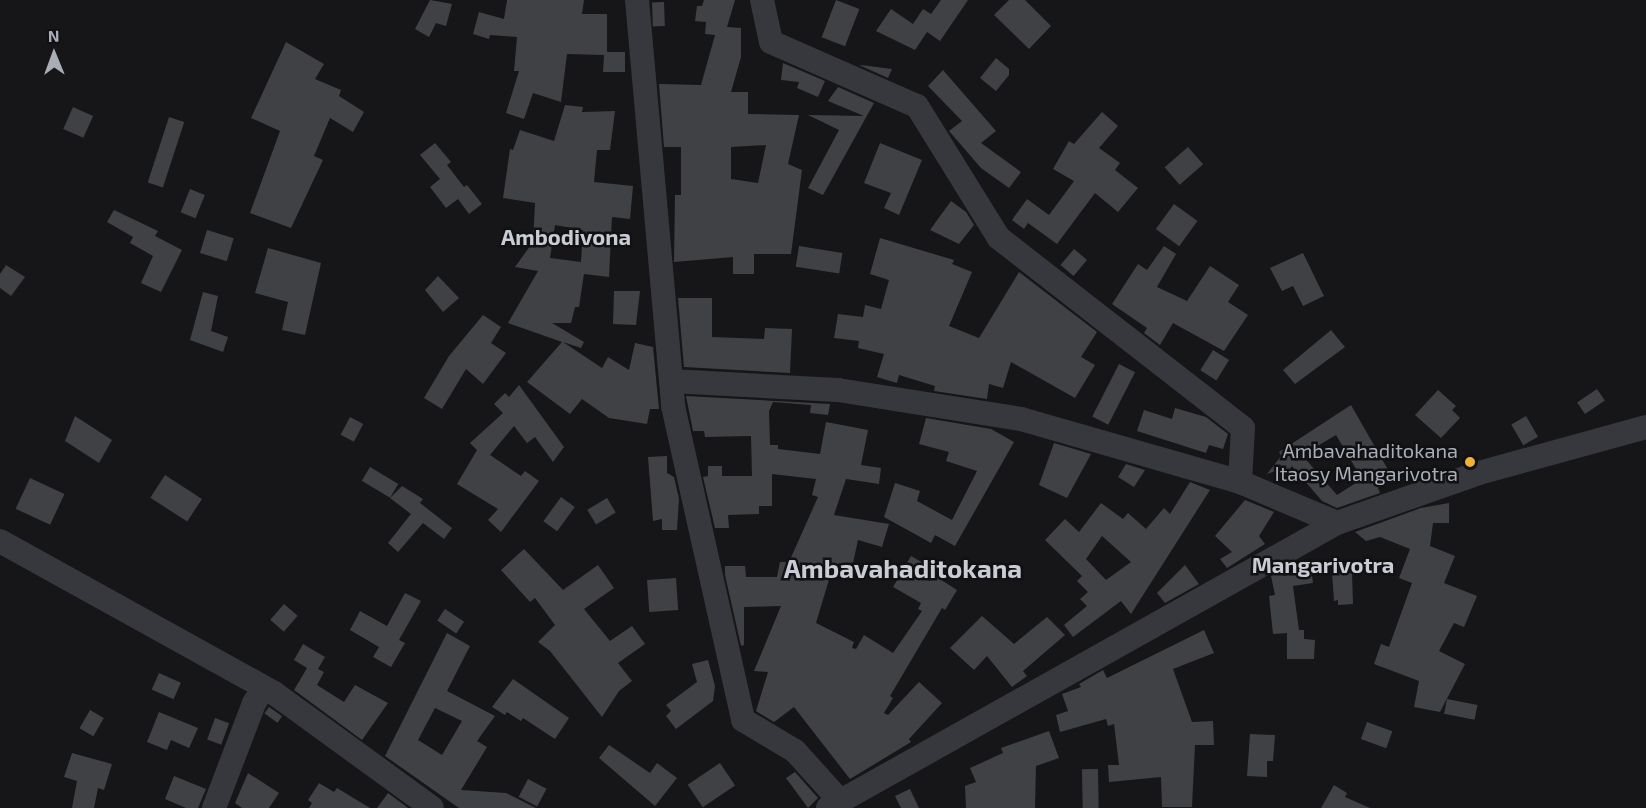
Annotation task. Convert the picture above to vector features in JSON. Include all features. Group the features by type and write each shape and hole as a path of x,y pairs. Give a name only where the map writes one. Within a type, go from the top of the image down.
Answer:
{"street":[{"path":"637,0 673,406 743,720 795,751 836,806 1337,524 1469,476 1646,427"},
{"path":"762,0 771,42 917,106 999,238 1242,428 1240,482"},
{"path":"671,381 838,390 1021,419 1240,482 1337,524"},
{"path":"0,541 264,688 432,808"},
{"path":"214,808 254,703 264,688"}],"building":[{"path":"430,0 452,4 446,26 436,23 429,37 415,29"},
{"path":"507,0 584,0 582,14 607,14 607,52 625,52 625,72 603,72 604,55 567,54 561,102 533,93 524,119 506,113 519,71 514,71 517,37 490,35 489,39 473,34 479,12 504,19"},
{"path":"704,0 735,0 727,27 741,28 741,57 731,92 748,92 748,114 799,115 788,164 802,170 791,254 754,254 754,274 733,274 733,257 674,262 675,195 681,195 681,147 664,147 659,84 701,85 715,35 705,34 706,22 695,21 697,6 702,6","holes":["766,145 758,183 731,179 731,147"]},
{"path":"836,0 859,9 845,46 822,37"},
{"path":"941,0 968,0 940,41 927,32 915,50 876,31 891,9 913,24 923,9 931,14"},
{"path":"1009,0 1025,0 1051,26 1029,49 994,15"},
{"path":"652,2 664,2 665,26 653,26"},
{"path":"286,42 324,64 315,79 341,90 339,96 364,112 353,132 330,118 314,156 323,160 291,228 250,213 280,131 251,118"},
{"path":"996,58 1009,69 1009,75 996,91 980,78"},
{"path":"783,63 825,81 818,97 797,88 799,82 781,80"},
{"path":"859,65 869,66 892,69 888,78"},
{"path":"943,70 996,131 981,143 1021,172 1009,188 981,168 949,131 962,121 928,86"},
{"path":"838,87 874,103 823,195 808,188 839,130 808,115 864,116 828,101"},
{"path":"565,105 583,107 582,112 615,111 610,150 597,150 594,182 633,186 630,219 612,217 609,277 584,274 579,307 575,307 571,323 552,323 584,342 581,348 563,342 602,368 608,357 629,370 635,343 653,347 659,409 650,409 647,424 609,418 582,399 570,414 527,382 562,342 508,323 538,271 515,267 533,242 535,203 503,198 510,149 513,150 520,130 554,141","holes":["555,225 583,230 581,262 550,258"]},
{"path":"73,107 93,116 83,138 63,129"},
{"path":"1102,112 1118,126 1099,148 1120,163 1115,170 1138,188 1118,212 1095,193 1057,244 1028,223 1024,229 1012,220 1027,199 1049,215 1074,181 1053,169 1069,141 1074,144"},
{"path":"169,117 184,122 163,188 148,183"},
{"path":"435,143 451,162 447,165 464,187 467,185 482,204 469,214 458,199 446,208 430,187 440,179 420,155"},
{"path":"880,143 922,160 899,215 884,208 891,193 864,183"},
{"path":"1188,147 1203,164 1180,185 1165,167"},
{"path":"190,189 205,195 195,218 181,212"},
{"path":"951,201 966,212 974,225 959,244 930,230"},
{"path":"1174,204 1197,221 1179,246 1156,229"},
{"path":"114,210 158,231 155,236 182,250 161,292 141,283 153,256 130,243 133,237 107,222"},
{"path":"207,230 234,238 227,261 200,253"},
{"path":"880,238 954,260 952,264 972,272 949,326 979,338 1019,272 1097,332 1081,357 1095,365 1075,398 1011,362 1003,388 989,384 987,399 934,391 935,386 899,375 897,383 877,377 884,354 858,348 859,341 834,338 838,314 863,317 865,305 881,309 889,280 870,274"},
{"path":"799,246 842,253 839,274 796,267"},
{"path":"1164,246 1176,254 1157,287 1187,301 1210,266 1239,285 1228,302 1248,315 1224,351 1173,323 1160,345 1144,333 1147,328 1112,304 1138,264 1147,270"},
{"path":"268,248 321,263 305,335 282,330 288,302 255,293"},
{"path":"1074,249 1087,260 1074,276 1061,265"},
{"path":"1303,253 1324,296 1303,306 1293,286 1282,291 1270,268"},
{"path":"6,265 25,277 11,296 0,288 0,274"},
{"path":"438,276 459,298 443,312 425,290"},
{"path":"614,291 640,291 636,325 613,324"},
{"path":"203,292 218,296 211,331 228,337 223,352 190,340"},
{"path":"678,298 712,298 712,337 764,339 765,328 792,329 790,373 684,367"},
{"path":"483,315 501,327 491,343 506,353 483,384 466,369 442,409 424,398 449,356"},
{"path":"1331,330 1345,347 1295,384 1283,370"},
{"path":"1213,350 1229,360 1216,380 1200,370"},
{"path":"1119,364 1135,372 1108,425 1092,417"},
{"path":"519,385 564,447 553,462 535,437 527,443 514,426 490,455 521,476 525,471 539,481 501,532 488,520 498,509 457,484 477,450 470,443 503,413 494,404 505,393 509,397"},
{"path":"1597,389 1605,401 1585,414 1577,402"},
{"path":"1438,390 1456,406 1452,410 1460,418 1441,438 1415,415"},
{"path":"686,396 830,404 828,415 810,413 811,405 773,402 769,411 770,445 778,445 778,449 820,454 826,422 868,430 861,465 881,468 879,484 846,479 834,515 889,524 882,547 858,540 850,577 831,573 816,623 854,642 852,648 856,649 864,635 893,653 922,611 918,609 921,603 893,587 911,556 927,565 924,569 957,590 945,610 942,608 890,696 893,698 884,713 888,715 919,682 942,703 909,739 911,742 850,779 794,707 774,722 756,711 768,672 754,671 781,606 744,607 744,645 741,646 725,575 725,566 745,566 746,577 777,577 780,562 789,562 818,497 812,495 816,479 772,474 772,506 759,506 759,514 728,515 729,528 715,528 703,477 708,476 708,466 722,466 722,476 752,476 751,436 705,437 704,431 693,431"},
{"path":"1351,405 1394,480 1378,488 1380,493 1337,508 1322,501 1292,466 1285,476 1278,470 1267,474 1281,456 1279,452","holes":["1336,435 1362,479 1337,495 1302,455"]},
{"path":"1175,408 1206,417 1228,434 1223,449 1209,445 1206,453 1137,431 1144,410 1172,419"},
{"path":"75,416 112,440 99,463 65,441"},
{"path":"1526,416 1538,437 1523,445 1511,424"},
{"path":"350,417 363,424 354,442 341,435"},
{"path":"926,418 991,429 1014,442 955,546 935,535 931,543 884,517 895,483 920,491 917,501 952,520 977,471 946,461 949,452 919,444"},
{"path":"1054,443 1091,454 1067,498 1039,485"},
{"path":"667,456 667,473 674,477 679,499 677,530 662,530 662,519 653,521 648,457"},
{"path":"1126,464 1145,470 1134,487 1118,477"},
{"path":"370,467 398,484 390,498 362,481"},
{"path":"165,475 202,499 187,522 150,498"},
{"path":"30,478 64,494 50,525 16,509"},
{"path":"1190,482 1210,490 1131,614 1121,601 1073,637 1064,625 1087,606 1080,599 1088,592 1077,581 1082,576 1045,540 1065,519 1079,532 1101,503 1123,519 1128,513 1146,529 1164,508 1170,514","holes":["1102,536 1131,562 1106,580 1086,559"]},
{"path":"402,486 423,499 420,503 452,528 444,539 423,523 398,552 388,543 411,514 390,498"},
{"path":"561,497 575,507 557,531 543,521"},
{"path":"607,498 616,513 596,524 587,510"},
{"path":"1245,500 1274,512 1259,536 1265,544 1227,568 1220,559 1232,552 1215,536"},
{"path":"1449,503 1449,523 1433,523 1430,546 1455,556 1444,583 1477,596 1464,627 1454,623 1439,651 1465,664 1440,712 1414,707 1419,681 1374,664 1381,644 1389,647 1412,583 1399,578 1410,549 1380,537 1366,541 1355,532 1421,508"},
{"path":"524,549 563,590 598,565 614,588 584,609 610,641 632,626 645,644 618,663 632,681 619,691 602,717 550,651 538,642 555,625 535,598 530,602 501,570"},
{"path":"1310,562 1313,583 1293,586 1299,630 1304,630 1304,639 1315,640 1314,659 1287,659 1287,633 1273,634 1269,596 1275,595 1271,576 1291,565"},
{"path":"1185,565 1199,584 1165,603 1157,593"},
{"path":"1332,573 1352,573 1353,604 1338,605 1338,600 1334,601"},
{"path":"676,578 678,610 649,612 647,580"},
{"path":"405,593 421,601 399,640 405,643 391,667 373,657 379,647 350,630 360,611 387,626"},
{"path":"284,604 298,616 284,632 270,620"},
{"path":"445,609 464,622 456,633 437,621"},
{"path":"982,616 1014,644 1047,617 1065,635 1023,671 1027,676 1012,687 987,656 974,670 950,648"},
{"path":"1204,630 1214,653 1173,669 1192,722 1213,721 1214,745 1195,745 1192,807 1162,807 1161,777 1109,782 1108,765 1119,765 1114,724 1108,726 1106,719 1060,732 1056,715 1068,711 1062,694 1081,687 1079,684 1103,670 1107,678"},
{"path":"447,633 470,646 447,691 495,716 477,741 487,747 461,790 506,793 536,808 459,808 385,756","holes":["435,708 462,721 442,755 418,740"]},
{"path":"303,644 325,657 318,669 324,672 317,685 344,702 355,685 388,703 362,740 294,690 307,668 294,660"},
{"path":"708,660 715,686 713,701 676,729 666,716 671,711 666,705 697,682 692,664"},
{"path":"159,673 181,683 174,699 152,689"},
{"path":"513,679 569,718 555,739 523,718 521,721 507,712 505,715 492,707"},
{"path":"1447,699 1477,705 1475,720 1444,714"},
{"path":"269,707 282,716 278,723 264,714"},
{"path":"90,710 104,718 93,736 80,728"},
{"path":"159,712 198,728 189,748 171,740 167,750 147,742"},
{"path":"215,718 229,723 221,745 207,740"},
{"path":"1367,722 1392,731 1386,748 1361,739"},
{"path":"1049,731 1059,758 1036,766 1035,808 966,808 965,786 976,782 970,768 1003,753 1001,748"},
{"path":"1250,734 1275,735 1273,761 1267,761 1267,777 1247,776"},
{"path":"609,745 650,773 657,763 677,778 655,806 599,758"},
{"path":"72,753 112,764 104,790 98,788 94,808 72,808 77,781 64,777"},
{"path":"720,763 735,785 703,807 688,785"},
{"path":"1082,769 1098,769 1099,808 1083,808"},
{"path":"795,772 818,798 808,808 786,778"},
{"path":"248,773 279,793 269,808 242,808 235,803"},
{"path":"174,776 206,789 198,808 186,808 165,799"},
{"path":"528,779 547,789 537,807 519,797"},
{"path":"319,783 334,792 337,788 370,808 309,808 312,803 308,800"},
{"path":"1334,785 1347,793 1345,797 1370,808 1321,808"},
{"path":"910,789 919,808 901,808 895,796"},
{"path":"388,793 408,808 377,808"}],"place":[{"name":"Ambavahaditokana Itaosy Mangarivotra","path":"1470,462"}],"district":[{"name":"Ambodivona","path":"566,237"},
{"name":"Mangarivotra","path":"1323,565"},
{"name":"Ambavahaditokana","path":"903,568"}]}
